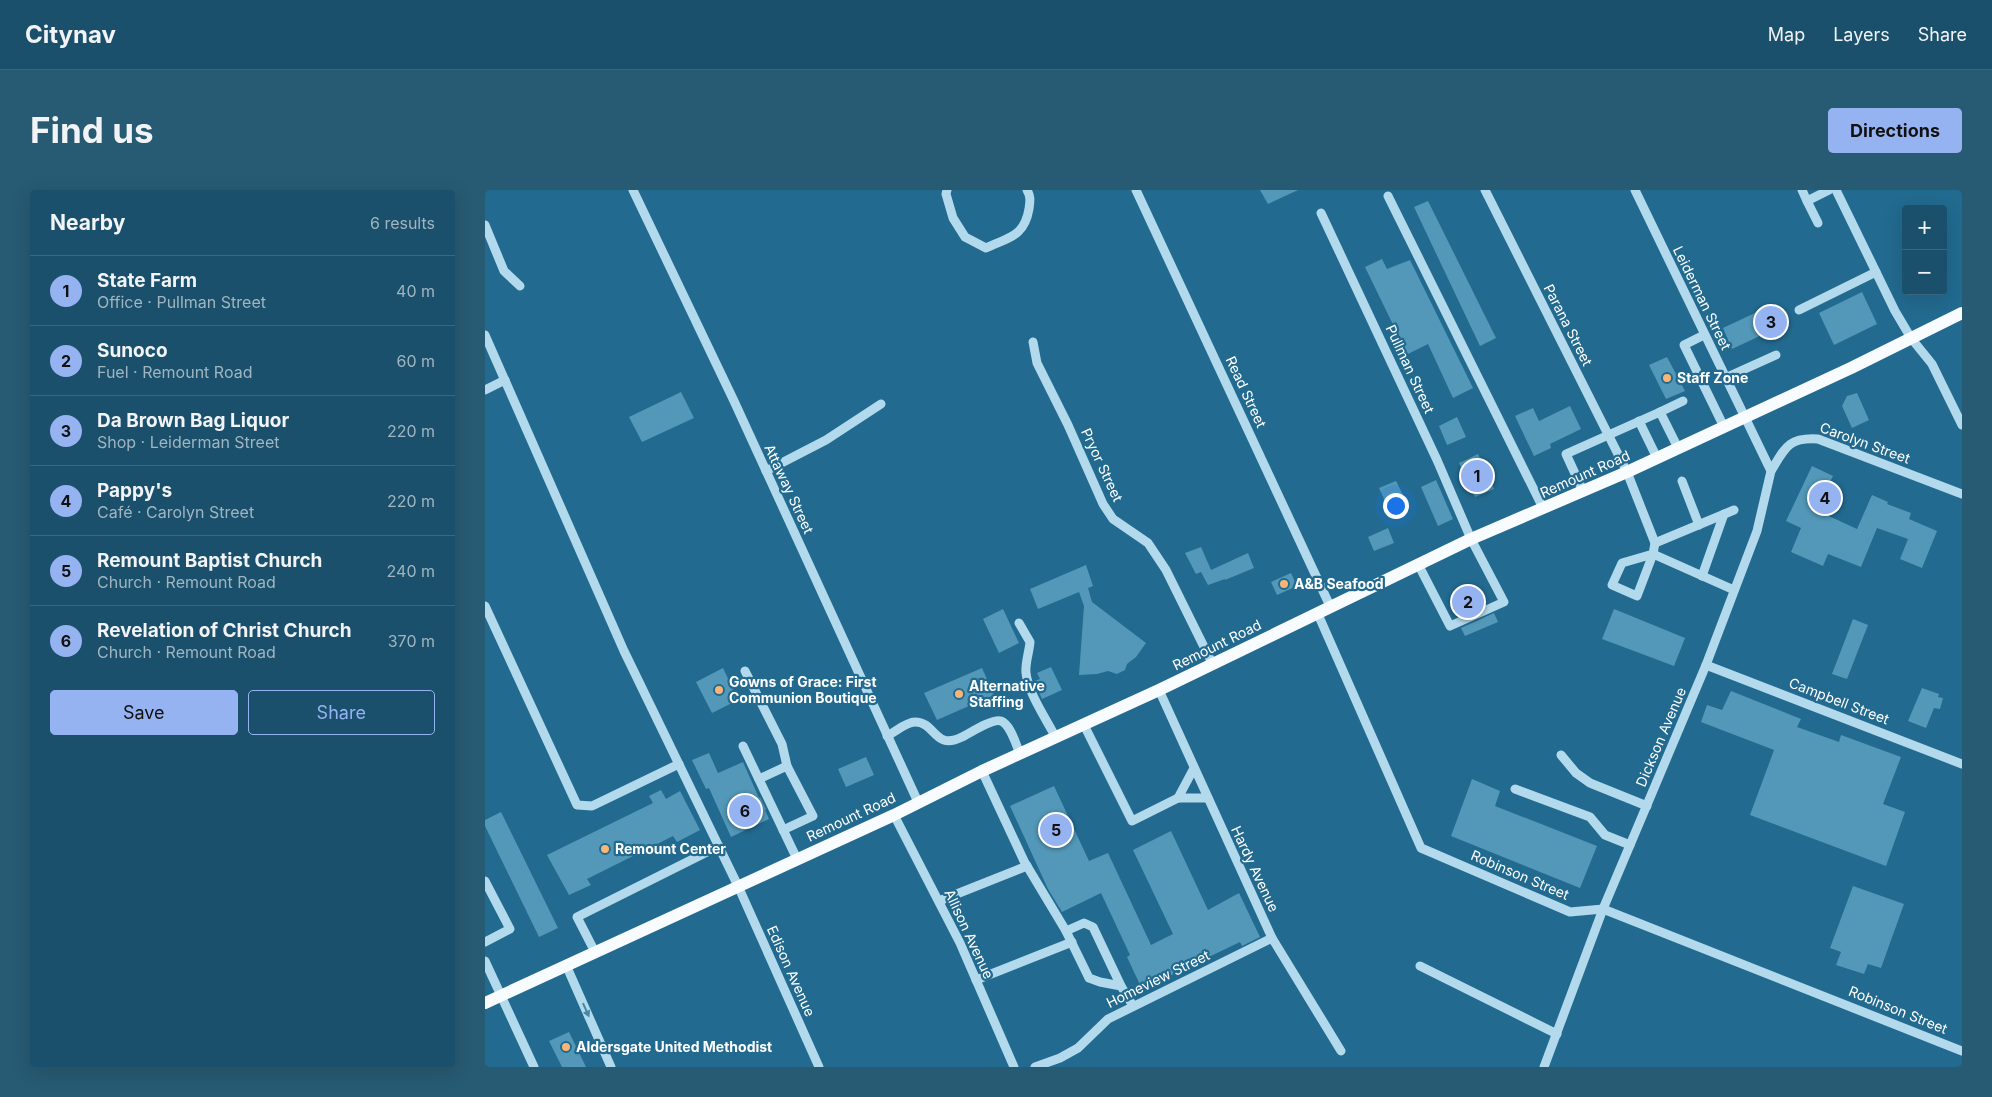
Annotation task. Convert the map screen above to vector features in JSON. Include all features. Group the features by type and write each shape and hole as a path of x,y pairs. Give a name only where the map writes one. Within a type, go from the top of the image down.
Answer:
{"main road":[{"name":"Remount Road","path":"485,1003 1159,690 1471,539 1627,472 1744,418 1962,312"}],"street":[{"name":"Attaway Street","path":"633,190 918,802"},
{"path":"947,190 946,194 953,218 965,237 985,248 1020,231 1027,220 1031,197 1027,190"},
{"name":"Read Street","path":"1137,190 1330,606"},
{"name":"Parana Street","path":"1485,190 1627,472 1655,543"},
{"name":"Leiderman Street","path":"1635,190 1744,418"},
{"path":"1802,190 1818,223"},
{"path":"1807,201 1829,190"},
{"path":"1836,190 1895,312 1911,338 1931,364 1962,425"},
{"path":"1388,196 1543,508"},
{"name":"Pullman Street","path":"1321,213 1437,460 1471,539 1504,602 1450,626 1418,564"},
{"path":"485,225 505,270 520,286"},
{"path":"1799,310 1876,272"},
{"name":"Edison Avenue","path":"485,335 624,651 738,886 819,1067"},
{"path":"1705,335 1684,345 1724,427"},
{"name":"Pryor Street","path":"1033,342 1037,363 1068,425 1103,504 1113,519 1148,543 1167,570 1212,663"},
{"path":"1725,378 1776,355"},
{"path":"485,390 505,380"},
{"path":"1583,491 1566,454 1683,401"},
{"path":"765,470 826,440 881,404"},
{"path":"1660,412 1677,448"},
{"path":"1744,418 1771,471"},
{"path":"1639,421 1657,458"},
{"name":"Carolyn Street","path":"1771,471 1787,446 1795,440 1806,438 1818,439 1962,494"},
{"name":"Dickson Avenue","path":"1544,1067 1603,909 1706,665 1757,531 1771,471"},
{"path":"1682,481 1699,525"},
{"path":"1734,510 1655,543 1653,554 1637,596 1612,585 1623,563 1653,554 1734,590"},
{"path":"1702,576 1724,514"},
{"path":"485,606 577,805 592,806 679,764"},
{"name":"Robinson Street","path":"1317,612 1421,848 1570,912 1603,909 1962,1050"},
{"path":"1019,623 1030,642 1026,662 1026,675 1056,738"},
{"name":"Campbell Street","path":"1706,665 1962,764"},
{"path":"745,672 782,744 787,766 813,816 783,830"},
{"name":"Hardy Avenue","path":"1159,690 1272,938 1341,1051"},
{"path":"887,736 913,722 922,723 941,740 949,741 959,738 994,720 1001,721 1008,728 1020,754"},
{"path":"1084,725 1132,821 1178,798 1208,798"},
{"path":"743,746 797,859"},
{"path":"1561,755 1576,772 1590,783 1647,806"},
{"path":"759,779 787,766"},
{"path":"1178,798 1194,768"},
{"path":"982,771 1027,866 1066,931 1089,978 1121,986"},
{"path":"1515,789 1590,817 1605,835 1630,846"},
{"name":"Allison Avenue","path":"894,814 960,943 1014,1067"},
{"path":"595,952 577,917 719,846"},
{"path":"939,901 1027,866"},
{"path":"485,880 509,929 485,942"},
{"path":"1066,931 1084,923 1093,927 1121,986 1133,1006"},
{"name":"Homeview Street","path":"1035,1067 1060,1058 1078,1048 1108,1019 1272,938"},
{"path":"976,980 1072,942"},
{"path":"485,961 534,1067"},
{"path":"566,966 611,1067"},
{"path":"1419,966 1557,1034"}],"building":[{"path":"1260,190 1298,190 1268,204"},
{"path":"1428,201 1496,338 1480,346 1414,207"},
{"path":"1382,259 1387,269 1410,260 1473,388 1453,398 1428,344 1408,354 1403,354 1397,340 1400,339 1365,267"},
{"path":"1862,292 1877,324 1834,345 1819,313"},
{"path":"1772,305 1781,326 1732,349 1723,328"},
{"name":"Staff Zone","path":"1667,357 1685,391 1666,399 1649,365"},
{"path":"681,392 694,418 642,442 629,417"},
{"path":"1857,393 1869,420 1852,428 1842,406 1847,396"},
{"path":"1570,406 1581,429 1550,444 1551,448 1534,456 1515,416 1533,408 1539,421"},
{"path":"1457,417 1466,437 1447,445 1439,426"},
{"path":"1478,454 1494,489 1475,497 1459,463"},
{"path":"1812,466 1833,476 1816,510 1857,529 1872,495 1888,502 1887,504 1911,513 1909,519 1937,531 1922,568 1900,559 1908,539 1877,528 1861,567 1828,554 1823,566 1791,552 1801,528 1786,521"},
{"path":"1436,480 1453,519 1438,526 1421,487"},
{"path":"1396,481 1403,495 1386,503 1379,488"},
{"path":"1388,528 1394,543 1374,551 1368,537"},
{"path":"1201,547 1211,570 1248,553 1254,568 1208,585 1201,572 1196,574 1185,553"},
{"path":"1086,565 1093,586 1088,588 1092,602 1146,643 1136,657 1127,664 1125,670 1117,674 1108,671 1079,675 1084,606 1079,592 1038,609 1030,589"},
{"name":"A&B Seafood","path":"1291,573 1297,586 1277,595 1271,582"},
{"path":"1003,609 1019,643 999,653 983,619"},
{"path":"1614,609 1685,638 1674,666 1602,639"},
{"path":"1494,613 1498,622 1465,636 1461,628"},
{"path":"1853,619 1868,625 1847,679 1832,674"},
{"path":"1051,667 1062,690 1042,699 1034,681 1040,679 1037,673"},
{"path":"723,668 738,700 712,713 696,682"},
{"name":"Alternative Staffing","path":"982,668 994,695 937,720 924,693"},
{"path":"1922,688 1939,694 1938,697 1943,698 1940,709 1934,708 1926,728 1908,721"},
{"path":"1731,691 1801,719 1797,727 1839,742 1841,735 1901,757 1883,804 1905,812 1886,866 1750,815 1774,750 1701,722 1707,705 1722,710"},
{"path":"709,753 718,773 743,762 769,819 731,837 709,788 706,789 692,760"},
{"path":"866,757 874,775 846,787 838,769"},
{"path":"1472,779 1500,791 1495,806 1597,846 1580,888 1451,836"},
{"path":"1054,786 1089,861 1108,853 1151,945 1173,934 1133,850 1171,831 1208,910 1239,893 1260,937 1242,946 1240,942 1142,989 1127,957 1130,955 1101,893 1062,912 1048,889 1010,806"},
{"name":"Remount Center","path":"661,790 666,799 680,791 700,830 677,842 673,836 587,879 591,885 569,895 547,855 653,803 649,796"},
{"path":"501,812 558,928 539,937 485,826 485,820"},
{"path":"1853,886 1904,904 1881,968 1868,964 1864,974 1836,965 1841,952 1830,948"},
{"path":"569,1032 586,1067 562,1067 549,1041"}],"place":[{"name":"Da Brown Bag Liquor","path":"1771,322"},
{"name":"Staff Zone","path":"1667,378"},
{"name":"State Farm","path":"1477,476"},
{"name":"Pappy's","path":"1825,498"},
{"name":"A&B Seafood","path":"1284,584"},
{"name":"Sunoco","path":"1468,602"},
{"name":"Gowns of Grace: First Communion Boutique","path":"719,690"},
{"name":"Alternative Staffing","path":"959,694"},
{"name":"Revelation of Christ Church","path":"745,811"},
{"name":"Remount Baptist Church","path":"1056,830"},
{"name":"Remount Center","path":"605,849"},
{"name":"Aldersgate United Methodist","path":"566,1047"}]}
